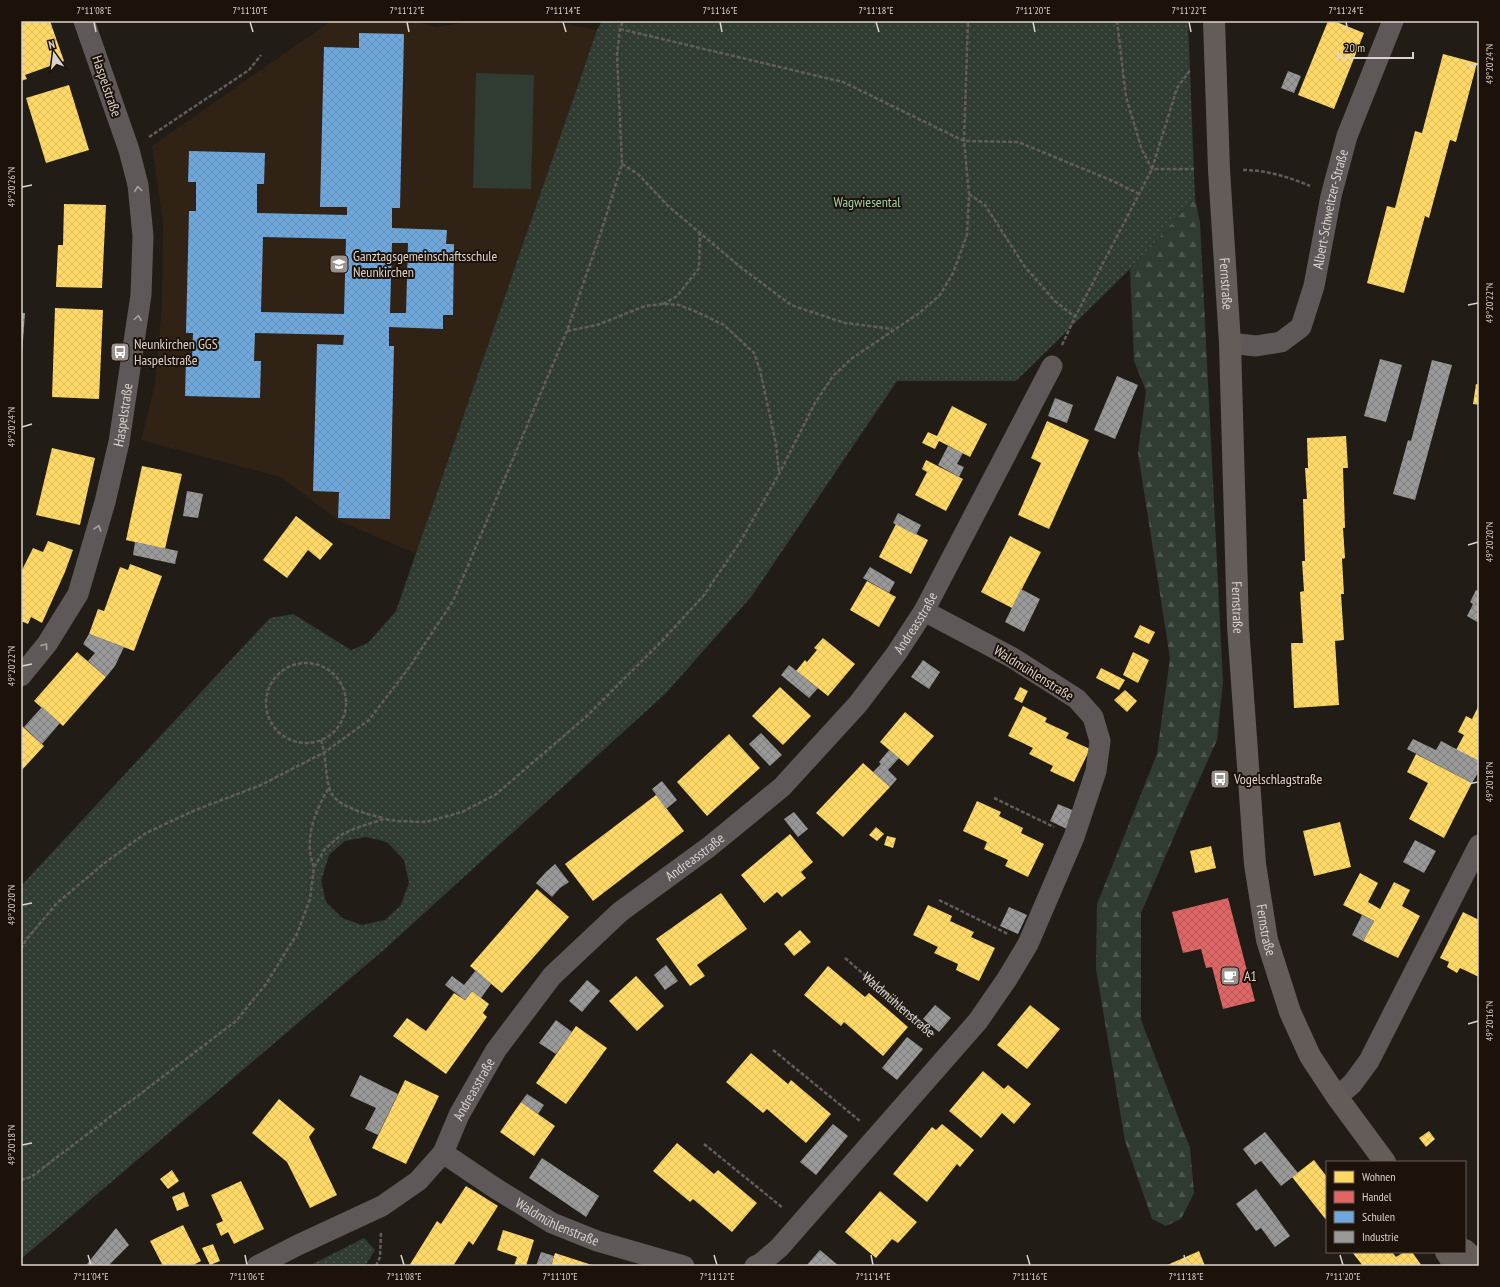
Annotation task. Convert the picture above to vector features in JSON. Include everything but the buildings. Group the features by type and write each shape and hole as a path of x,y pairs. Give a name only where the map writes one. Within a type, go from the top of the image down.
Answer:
{"main road":[{"name":"Fernstraße","path":"1214,21 1219,170 1230,343 1238,626 1255,864 1267,940 1290,1012 1310,1056 1337,1097 1384,1161"},
{"path":"1466,1251 1479,1263"},
{"path":"1447,1253 1455,1266"}],"street":[{"name":"Haspelstraße","path":"21,676 47,644 78,594 105,502 119,442 141,295 142,236 138,185 129,150 84,21"},
{"name":"Albert-Schweitzer-Straße","path":"1230,343 1256,346 1281,342 1300,327 1314,286 1331,196 1347,136 1393,21"},
{"name":"Andreasstraße","path":"257,1266 382,1206 418,1181 443,1153 459,1114 496,1050 552,976 620,912 709,847 782,786 858,704 896,654 924,611 1052,366"},
{"name":"Waldmühlenstraße","path":"755,1266 760,1264 779,1248 978,1021 1007,979 1028,944 1074,837 1096,771 1100,741 1093,716 1077,699 1013,658 924,611"},
{"path":"1337,1097 1352,1084 1369,1061 1479,845"},
{"name":"Waldmühlenstraße","path":"443,1153 495,1188 552,1223 597,1241 684,1266"}],"path":[{"path":"21,949 26,940 57,903 107,861 146,834 193,811 261,785 325,752 369,720 408,670 453,601 567,331 602,229 622,164 617,54 622,21"},
{"path":"321,740 325,752 329,788 335,798 355,810 384,819 426,822 462,812 495,795 581,721 663,640 704,595 740,542 779,474 815,403 833,376 851,360 918,314 940,295 953,273 967,235 968,194 964,141 968,21"},
{"path":"1117,21 1126,97 1142,150 1152,169"},
{"path":"620,29 843,82 964,141 1018,142 1113,181 1139,194"},
{"path":"1052,366 1075,316 1152,169 1177,88 1194,64 1215,54"},
{"path":"129,150 250,70 261,55"},
{"path":"622,164 638,174 668,206 700,233 791,305 845,323 894,330"},
{"path":"1152,169 1219,170"},
{"path":"1256,170 1293,179 1331,196"},
{"path":"968,194 985,206 1025,267 1055,301 1075,316"},
{"path":"663,304 677,296 699,268 700,233"},
{"path":"567,331 597,325 645,306 663,304 678,305 724,325 754,353 767,398 776,444 779,474"},
{"path":"306,662 318,664 333,673 341,682 346,698 345,712 338,727 330,735 321,740 305,743 288,740 277,732 268,719 265,702 269,685 279,672 295,664 306,662"},
{"path":"314,867 311,859 309,841 319,803 329,788"},
{"path":"994,798 1074,837"},
{"path":"21,1180 31,1177 236,1021 266,984 297,934 310,899 314,867 325,849 341,836 356,828 384,819"},
{"path":"939,900 1028,944"},
{"name":"Waldmühlenstraße","path":"845,958 952,1050"},
{"path":"773,1050 877,1135"},
{"path":"704,1144 801,1222"},
{"path":"376,1266 380,1257 382,1206"}],"shaded area":[{"name":"Ganztagsgemeinschaftsschule Neunkirchen","path":"331,21 413,21 437,27 474,21 549,21 597,30 416,553 338,520 281,477 141,440 155,384 162,305 163,223 152,146"}],"green space":[{"name":"Wagwiesental","path":"602,21 1188,21 1195,198 1130,269 1016,381 897,381 751,597 666,693 386,948 21,1259 21,886 270,618 293,614 351,650 368,643 396,611 597,30","holes":["366,837 387,842 404,860 409,883 401,905 385,920 362,925 342,918 326,902 321,881 329,855 345,841"]},
{"path":"476,73 534,75 531,189 473,188"},
{"path":"1195,198 1200,223 1223,682 1217,740 1141,913 1141,1020 1190,1148 1194,1193 1181,1219 1166,1226 1152,1219 1125,1141 1096,969 1097,904 1157,754 1170,658 1138,453 1146,391 1134,361 1130,269"},
{"path":"364,1238 375,1250 365,1266 309,1266"}],"place":[{"name":"Ganztagsgemeinschaftsschule Neunkirchen","path":"339,264"},
{"name":"Neunkirchen GGS Haspelstraße","path":"120,352"},
{"name":"Vogelschlagstraße","path":"1220,779"},
{"name":"A1","path":"1230,976"}]}
